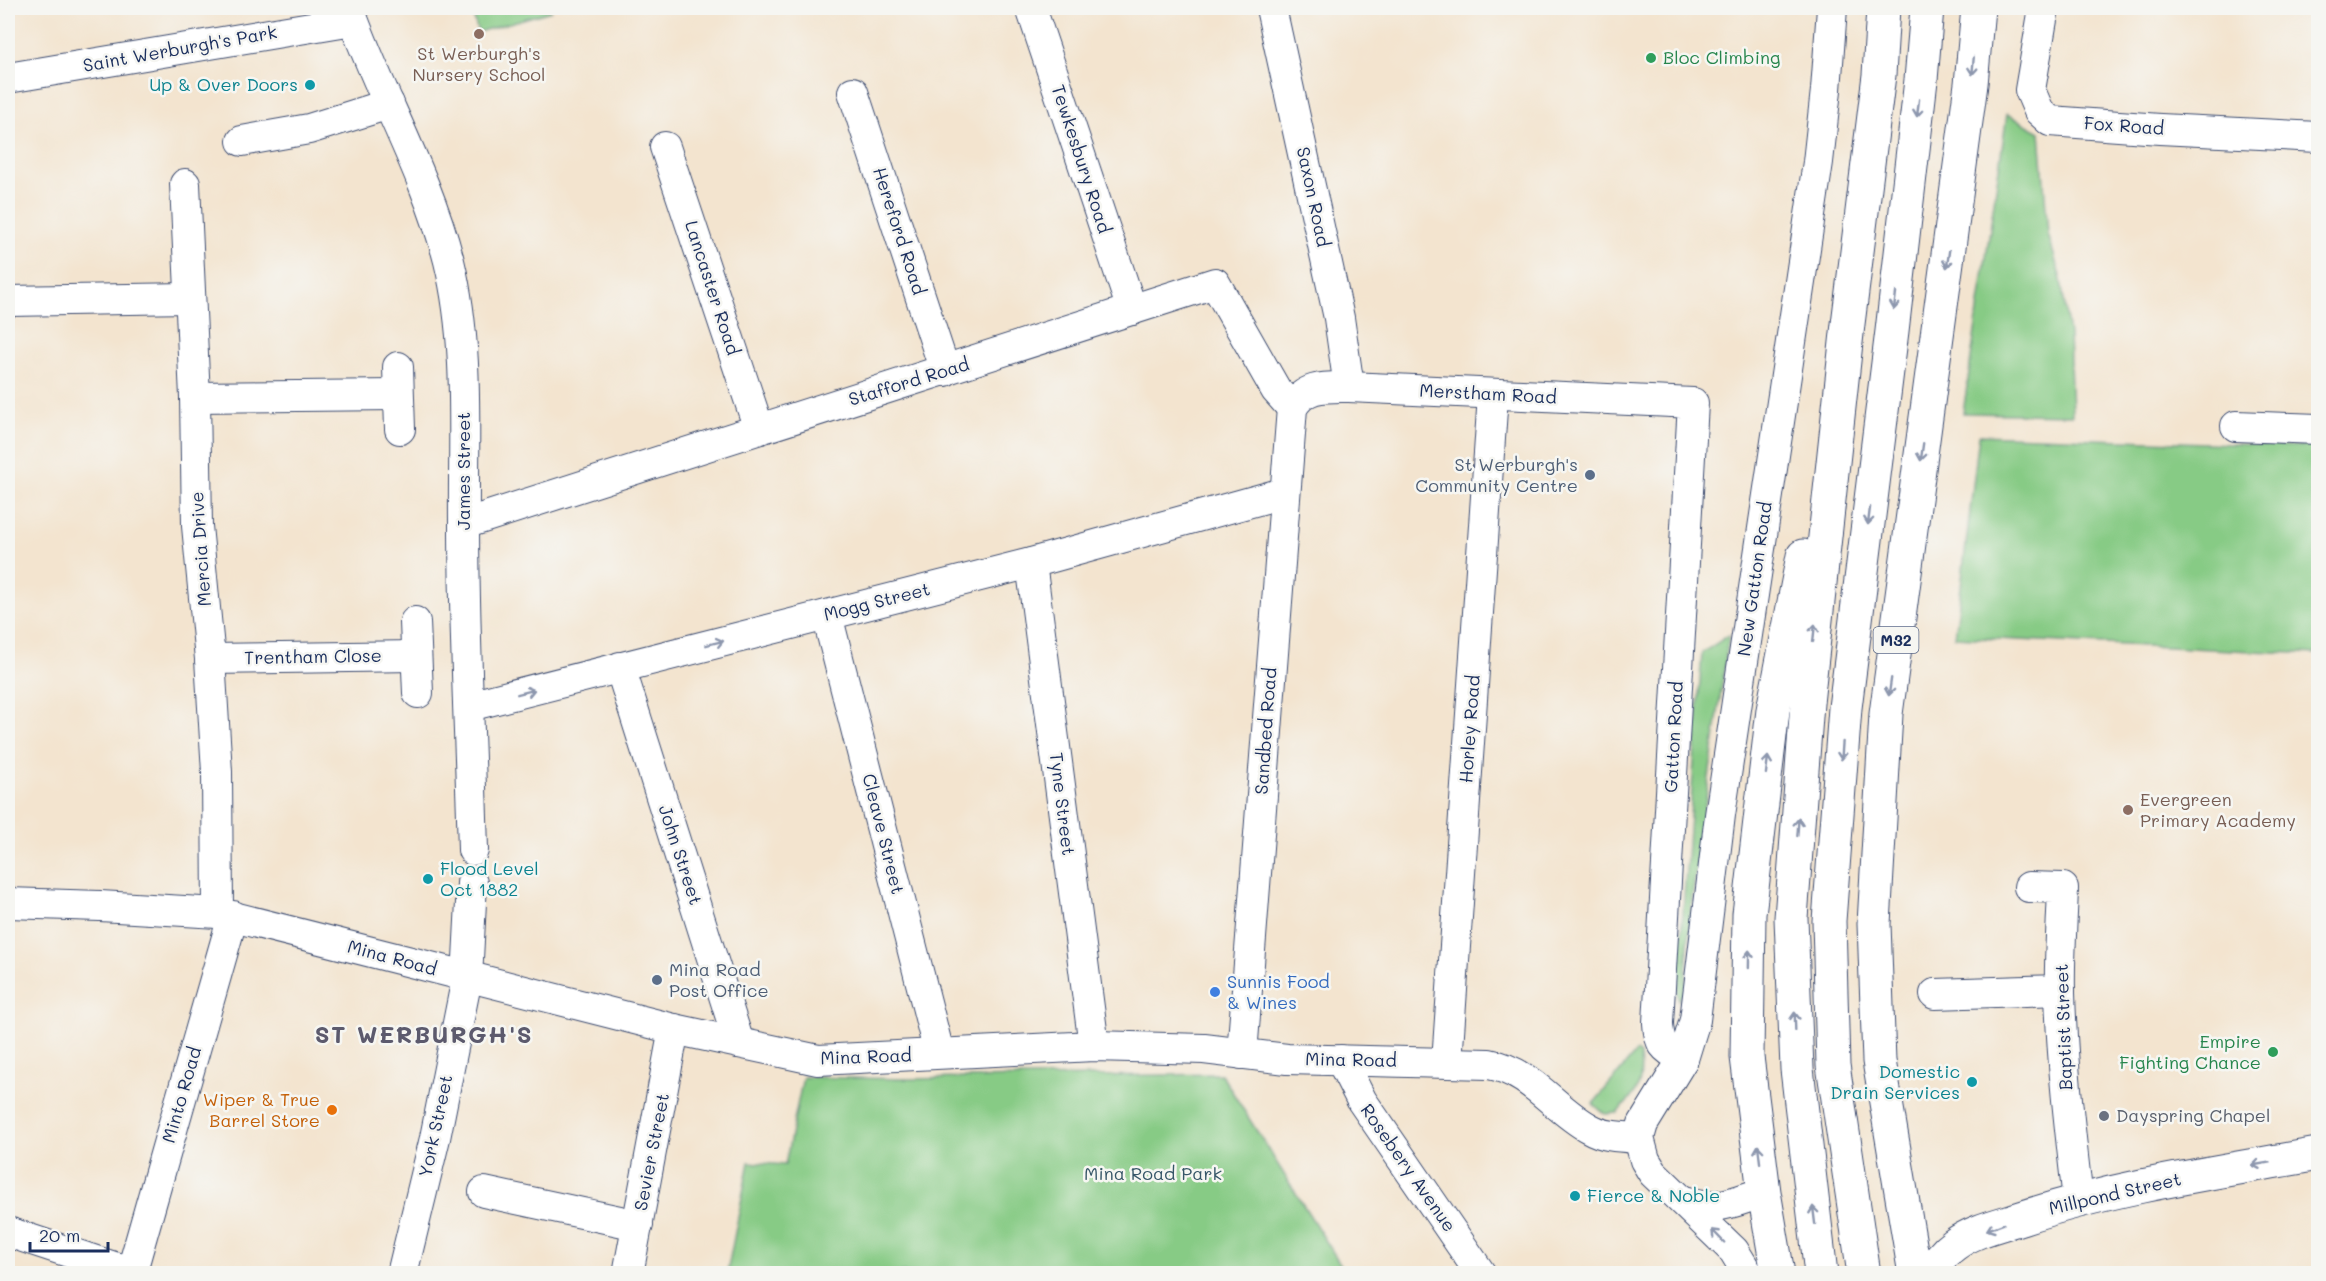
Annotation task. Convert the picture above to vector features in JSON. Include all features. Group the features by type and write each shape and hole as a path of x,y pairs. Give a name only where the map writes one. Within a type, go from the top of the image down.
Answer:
{"main road":[{"path":"1821,1274 1797,1069 1791,918 1807,703 1848,324 1879,75 1883,8"},
{"name":"M32","path":"1864,1274 1833,1065 1828,921 1845,708 1907,205 1927,8"},
{"name":"M32","path":"1915,1274 1879,1061 1874,924 1886,714 1971,84 1978,8"},
{"path":"1778,1274 1764,1192 1747,1057 1749,914 1773,710 1848,324"},
{"name":"Millpond Street","path":"1931,1274 1942,1257 1964,1239 1999,1225 2078,1200 2319,1154"}],"street":[{"name":"Tewkesbury Road","path":"1031,8 1132,310"},
{"name":"Saxon Road","path":"1271,8 1340,318 1349,387"},
{"name":"New Gatton Road","path":"1639,1138 1643,1124 1683,1059 1695,1020 1719,815 1815,184 1826,90 1832,8"},
{"name":"Fox Road","path":"2044,8 2031,90 2039,111 2050,121 2319,137"},
{"name":"Saint Werburgh's Park","path":"8,78 351,14"},
{"name":"James Street","path":"351,14 433,207 449,262 460,342 465,420 464,524 473,850 464,857 462,875 472,884 467,978"},
{"name":"Hereford Road","path":"853,92 945,371"},
{"path":"242,141 309,129 389,104"},
{"name":"Lancaster Road","path":"665,147 759,429"},
{"name":"Mercia Drive","path":"185,184 195,397 197,526 210,659 225,915"},
{"name":"Stafford Road","path":"464,524 1215,283 1276,390 1292,408"},
{"path":"8,301 189,298"},
{"path":"195,397 398,381 400,429"},
{"name":"Merstham Road","path":"1292,408 1299,397 1313,388 1349,387 1693,403"},
{"name":"Horley Road","path":"1447,1062 1493,395"},
{"name":"Gatton Road","path":"1683,1059 1668,1050 1662,1043 1658,1023 1693,403"},
{"name":"Sandbed Road","path":"1242,1054 1292,408"},
{"path":"2236,426 2319,429"},
{"name":"Mogg Street","path":"469,706 1031,563 1284,493"},
{"name":"Tyne Street","path":"1031,563 1094,1046"},
{"name":"Cleave Street","path":"827,615 939,1053"},
{"path":"415,622 418,693"},
{"name":"Trentham Close","path":"210,659 416,656"},
{"name":"John Street","path":"620,667 739,1043"},
{"name":"Baptist Street","path":"2029,887 2063,888 2060,990 2065,1088 2078,1200"},
{"name":"Mina Road","path":"8,903 100,906 225,915 674,1029 818,1060 1094,1046 1204,1049 1287,1059 1489,1064 1506,1068 1527,1079 1589,1128 1610,1136 1639,1138"},
{"name":"Minto Road","path":"131,1273 225,915"},
{"name":"York Street","path":"402,1274 435,1138 467,978"},
{"path":"1935,994 2060,990"},
{"name":"Sevier Street","path":"628,1274 674,1029"},
{"name":"Rosebery Avenue","path":"1341,1060 1362,1101 1481,1274"},
{"path":"1639,1138 1641,1151 1649,1167 1664,1185 1684,1201 1734,1251 1748,1274"},
{"path":"484,1192 638,1225"},
{"path":"1684,1201 1716,1207 1764,1192"},
{"path":"8,1232 131,1273"}],"green space":[{"path":"471,8 550,8 551,11 478,32"},
{"path":"2007,114 2040,132 2048,234 2061,280 2069,335 2072,415 1963,413"},
{"path":"1979,435 2318,447 2318,654 1955,637"},
{"path":"1729,635 1691,906 1685,989 1679,1001 1677,993 1702,653"},
{"path":"1636,1052 1640,1055 1641,1074 1635,1093 1617,1113 1605,1114 1593,1104"},
{"name":"Mina Road Park","path":"1221,1074 1346,1273 727,1273 749,1162 785,1165 803,1077 907,1079"}],"place":[{"name":"St Werburgh's Nursery School","path":"479,34"},
{"name":"Bloc Climbing","path":"1651,58"},
{"name":"Up & Over Doors","path":"310,85"},
{"name":"St Werburgh's Community Centre","path":"1590,475"},
{"name":"Evergreen Primary Academy","path":"2128,810"},
{"name":"Flood Level Oct 1882","path":"428,879"},
{"name":"Mina Road Post Office","path":"657,980"},
{"name":"Sunnis Food & Wines","path":"1215,992"},
{"name":"Empire Fighting Chance","path":"2273,1052"},
{"name":"Domestic Drain Services","path":"1972,1082"},
{"name":"Wiper & True Barrel Store","path":"332,1110"},
{"name":"Dayspring Chapel","path":"2104,1116"},
{"name":"Fierce & Noble","path":"1575,1196"}],"district":[{"name":"ST WERBURGH'S","path":"424,1035"}]}
